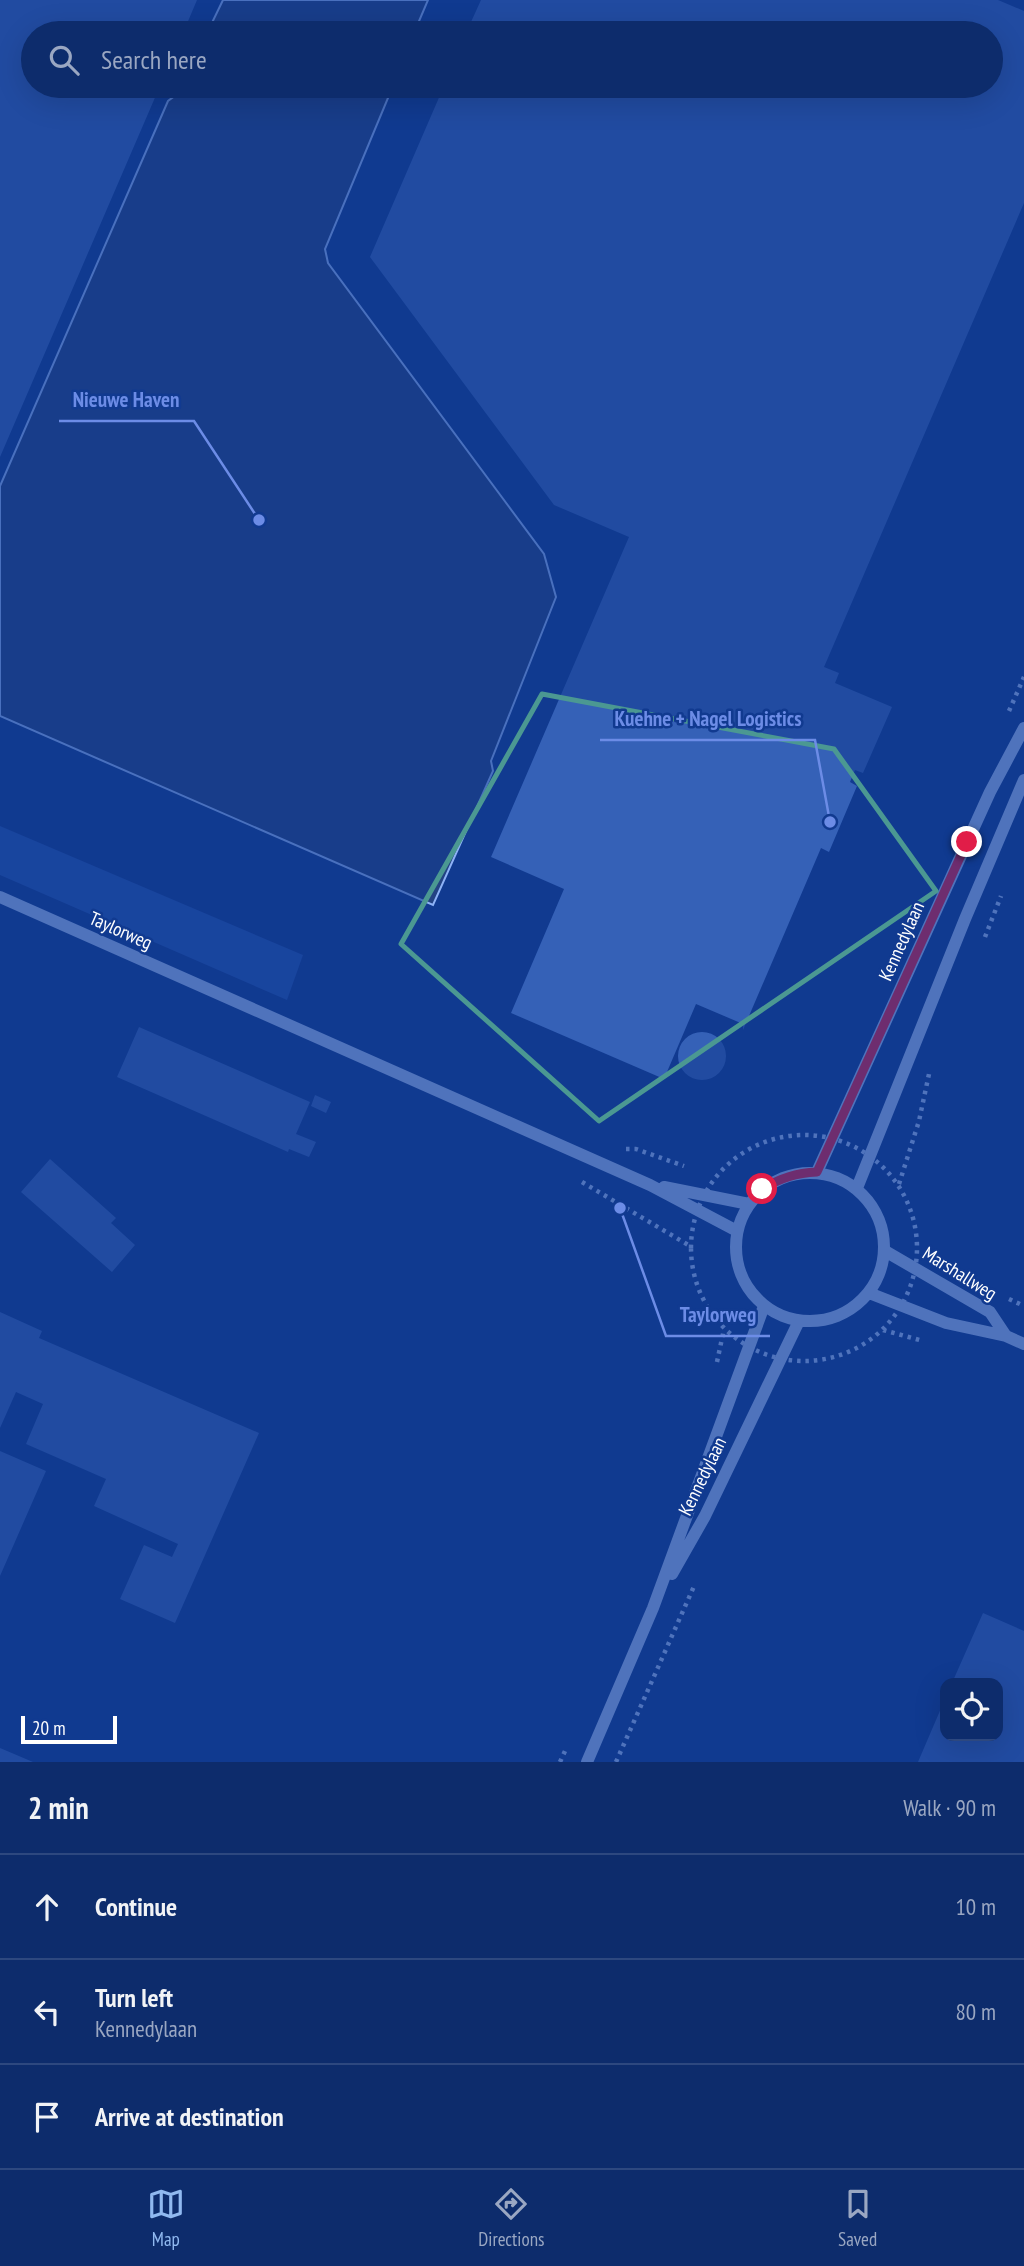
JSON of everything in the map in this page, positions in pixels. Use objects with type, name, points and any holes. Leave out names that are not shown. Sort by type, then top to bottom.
[{"type":"street","name":"Kennedylaan","points":[[817,1172],[990,792],[1024,728]]},
{"type":"street","points":[[857,1188],[1024,780]]},
{"type":"street","name":"Taylorweg","points":[[0,897],[650,1185]]},
{"type":"street","points":[[817,1172],[838,1177],[857,1188],[873,1206],[882,1227],[885,1251],[881,1273],[869,1293],[856,1307],[819,1321],[799,1321],[764,1306],[752,1294],[737,1264],[737,1231],[749,1204],[762,1189],[779,1179],[798,1173],[817,1172]]},
{"type":"street","points":[[650,1185],[749,1204]]},
{"type":"street","points":[[650,1185],[737,1231]]},
{"type":"street","name":"Marshallweg","points":[[885,1251],[990,1312],[1006,1336]]},
{"type":"street","name":"Marshallweg","points":[[869,1293],[946,1323],[1006,1336],[1024,1344]]},
{"type":"street","name":"Kennedylaan","points":[[587,1762],[653,1608],[764,1306]]},
{"type":"street","name":"Kennedylaan","points":[[653,1608],[705,1516],[799,1321]]},
{"type":"path","points":[[983,941],[1000,903],[1002,891]]},
{"type":"path","points":[[898,1185],[919,1121],[930,1071]]},
{"type":"path","points":[[813,1135],[833,1138],[870,1155],[886,1168],[898,1185],[910,1207],[917,1232],[916,1268],[911,1288],[902,1306],[883,1330],[853,1351],[816,1362],[780,1360],[748,1347],[724,1329],[706,1304],[694,1276],[691,1246],[697,1210],[704,1195],[715,1178],[742,1153],[776,1138],[813,1135]]},
{"type":"path","points":[[580,1181],[691,1246]]},
{"type":"highlighted area","points":[[542,694],[834,749],[936,891],[599,1121],[401,944]]},
{"type":"shaded area","points":[[223,0],[428,0],[419,21],[213,21]]},
{"type":"shaded area","points":[[172,98],[388,98],[325,249],[328,263],[544,554],[556,597],[491,761],[493,771],[433,905],[0,716],[0,486],[168,101]]},
{"type":"shaded area","points":[[0,826],[303,955],[287,1000],[0,875]]},
{"type":"building","points":[[0,0],[197,0],[188,21],[21,21],[21,98],[155,98],[0,457]]},
{"type":"building","points":[[481,0],[998,0],[1024,11],[1024,203],[824,667],[839,673],[835,683],[892,707],[863,773],[855,770],[850,782],[857,786],[829,852],[821,848],[743,1030],[743,1024],[696,1004],[664,1079],[511,1013],[564,889],[491,857],[629,537],[554,505],[370,257],[439,98],[1003,98],[1003,21],[471,21]]},
{"type":"building","points":[[139,1027],[310,1102],[296,1134],[316,1142],[309,1157],[289,1149],[288,1152],[117,1077]]},
{"type":"building","points":[[702,1032],[719,1039],[726,1056],[719,1073],[702,1080],[685,1073],[678,1056],[685,1039]]},
{"type":"building","points":[[315,1095],[331,1102],[326,1113],[311,1106]]},
{"type":"building","points":[[50,1159],[116,1218],[111,1223],[135,1245],[112,1272],[21,1192]]},
{"type":"building","points":[[0,1312],[42,1331],[39,1338],[259,1433],[175,1623],[120,1599],[144,1545],[172,1557],[178,1544],[94,1506],[106,1479],[26,1444],[43,1404],[16,1392],[0,1428]]},
{"type":"building","points":[[0,1451],[46,1471],[0,1576]]},
{"type":"building","points":[[983,1613],[1024,1631],[1024,1762],[918,1762],[940,1711],[940,1741],[1003,1741],[1003,1678],[954,1678]]},
{"type":"building","points":[[0,1748],[33,1762],[0,1762]]},
{"type":"place","name":"Nieuwe Haven","points":[[259,520]]},
{"type":"place","name":"Kuehne + Nagel Logistics","points":[[830,822]]},
{"type":"place","name":"Taylorweg","points":[[620,1208]]},
{"type":"route","points":[[762,1189],[779,1179],[798,1173],[817,1172],[967,842]]}]
